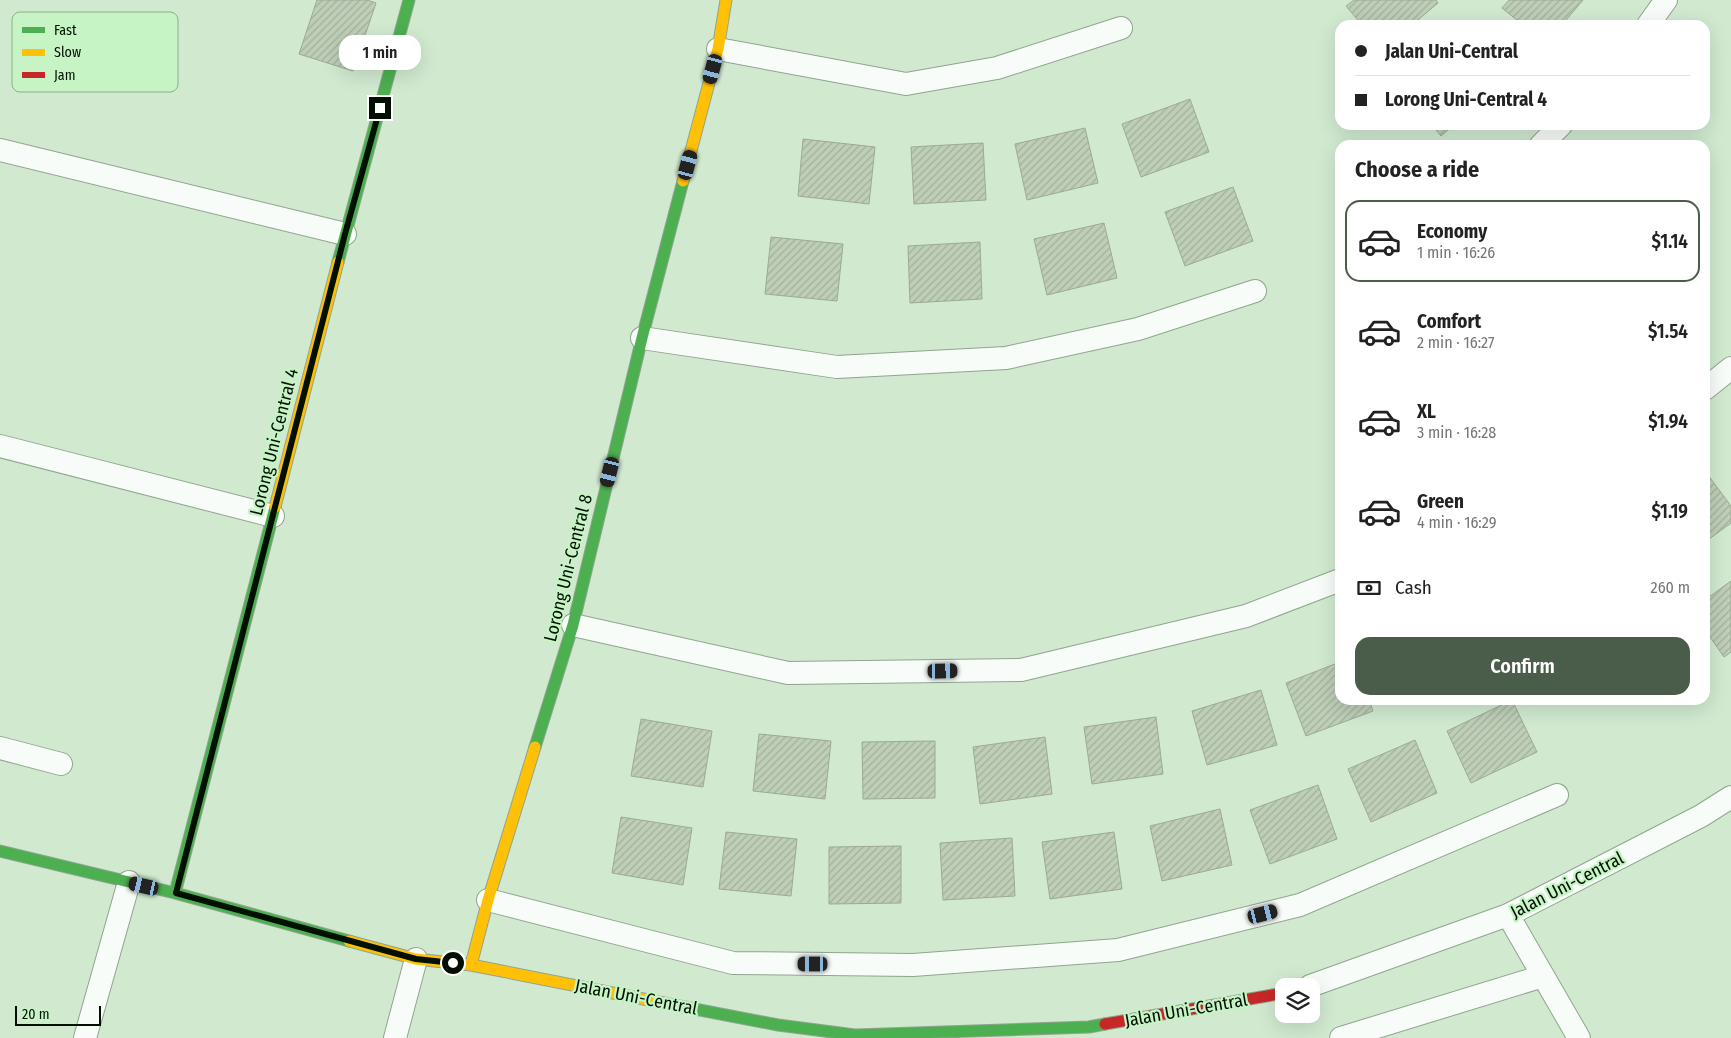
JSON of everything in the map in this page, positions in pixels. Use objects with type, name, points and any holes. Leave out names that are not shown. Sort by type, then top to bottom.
[{"type":"street","name":"Lorong Uni-Central 4","points":[[176,893],[345,234],[410,0]]},
{"type":"street","name":"Lorong Uni-Central 8","points":[[471,965],[488,900],[574,624],[642,338],[718,49],[726,0]]},
{"type":"street","points":[[1652,20],[1666,0]]},
{"type":"street","points":[[718,49],[906,84],[996,68],[1121,28]]},
{"type":"street","points":[[1546,140],[1556,130]]},
{"type":"street","points":[[0,150],[345,234]]},
{"type":"street","points":[[642,338],[837,367],[1006,358],[1138,329],[1255,291]]},
{"type":"street","points":[[1710,385],[1731,368]]},
{"type":"street","points":[[0,446],[273,516]]},
{"type":"street","points":[[574,624],[788,673],[1021,670],[1246,616],[1335,582]]},
{"type":"street","points":[[0,748],[62,764]]},
{"type":"street","points":[[488,900],[733,963],[913,965],[1118,950],[1300,905],[1557,795]]},
{"type":"street","name":"Jalan Uni-Central","points":[[1320,982],[1508,915],[1701,816],[1731,797]]},
{"type":"street","name":"Jalan Uni-Central","points":[[0,851],[176,893],[416,959],[471,965],[776,1031],[855,1035],[1089,1027],[1275,995]]},
{"type":"street","points":[[85,1038],[129,882]]},
{"type":"street","points":[[1508,915],[1579,1038]]},
{"type":"street","points":[[395,1038],[416,959]]},
{"type":"street","points":[[1341,1038],[1543,976]]},
{"type":"building","points":[[317,0],[367,0],[376,3],[353,71],[299,54]]},
{"type":"building","points":[[1354,0],[1436,0],[1438,3],[1418,20],[1358,20],[1346,6]]},
{"type":"building","points":[[1509,0],[1583,0],[1566,20],[1517,20],[1502,8]]},
{"type":"building","points":[[1190,99],[1209,152],[1141,177],[1122,124]]},
{"type":"building","points":[[1085,128],[1098,183],[1027,200],[1015,144]]},
{"type":"building","points":[[1436,130],[1448,130],[1441,136]]},
{"type":"building","points":[[803,139],[875,147],[869,204],[798,196]]},
{"type":"building","points":[[983,143],[986,200],[914,204],[911,147]]},
{"type":"building","points":[[1233,187],[1253,241],[1185,266],[1165,212]]},
{"type":"building","points":[[1104,223],[1117,278],[1047,295],[1034,239]]},
{"type":"building","points":[[771,237],[843,244],[837,301],[765,294]]},
{"type":"building","points":[[980,242],[982,299],[910,303],[908,246]]},
{"type":"building","points":[[1710,478],[1731,506],[1731,523],[1710,538]]},
{"type":"building","points":[[1731,581],[1731,652],[1724,657],[1710,637],[1710,596]]},
{"type":"building","points":[[1335,664],[1335,705],[1371,705],[1373,711],[1306,736],[1286,683]]},
{"type":"building","points":[[1261,690],[1277,745],[1207,765],[1192,711]]},
{"type":"building","points":[[1502,705],[1514,705],[1537,752],[1471,783],[1447,731]]},
{"type":"building","points":[[1156,717],[1163,774],[1092,784],[1084,727]]},
{"type":"building","points":[[641,719],[712,731],[703,787],[631,776]]},
{"type":"building","points":[[759,734],[831,741],[825,799],[753,791]]},
{"type":"building","points":[[1045,737],[1052,794],[980,804],[973,747]]},
{"type":"building","points":[[1415,740],[1437,793],[1371,822],[1348,769]]},
{"type":"building","points":[[935,741],[935,798],[863,799],[862,742]]},
{"type":"building","points":[[1318,785],[1337,839],[1270,864],[1250,810]]},
{"type":"building","points":[[1220,809],[1232,865],[1162,881],[1150,826]]},
{"type":"building","points":[[621,817],[692,828],[683,885],[612,873]]},
{"type":"building","points":[[726,832],[797,839],[791,896],[719,889]]},
{"type":"building","points":[[1114,832],[1122,889],[1050,899],[1042,842]]},
{"type":"building","points":[[1012,838],[1015,896],[943,900],[940,843]]},
{"type":"building","points":[[901,846],[901,903],[829,904],[829,847]]},
{"type":"traffic: fast","points":[[338,262],[409,0]]},
{"type":"traffic: fast","points":[[535,747],[573,625],[642,338],[683,181]]},
{"type":"traffic: fast","points":[[175,893],[275,507]]},
{"type":"traffic: fast","points":[[0,851],[175,893],[349,941]]},
{"type":"traffic: fast","points":[[684,1007],[778,1025],[855,1035],[1089,1027],[1105,1024]]},
{"type":"traffic: slow","points":[[683,181],[718,49],[726,0]]},
{"type":"traffic: slow","points":[[275,507],[338,262]]},
{"type":"traffic: slow","points":[[471,965],[488,900],[535,747]]},
{"type":"traffic: slow","points":[[349,941],[416,959],[471,965],[684,1007]]},
{"type":"traffic: jam","points":[[1105,1024],[1275,995]]},
{"type":"route","points":[[380,108],[345,234],[176,893],[248,915],[416,959],[453,963]]}]
